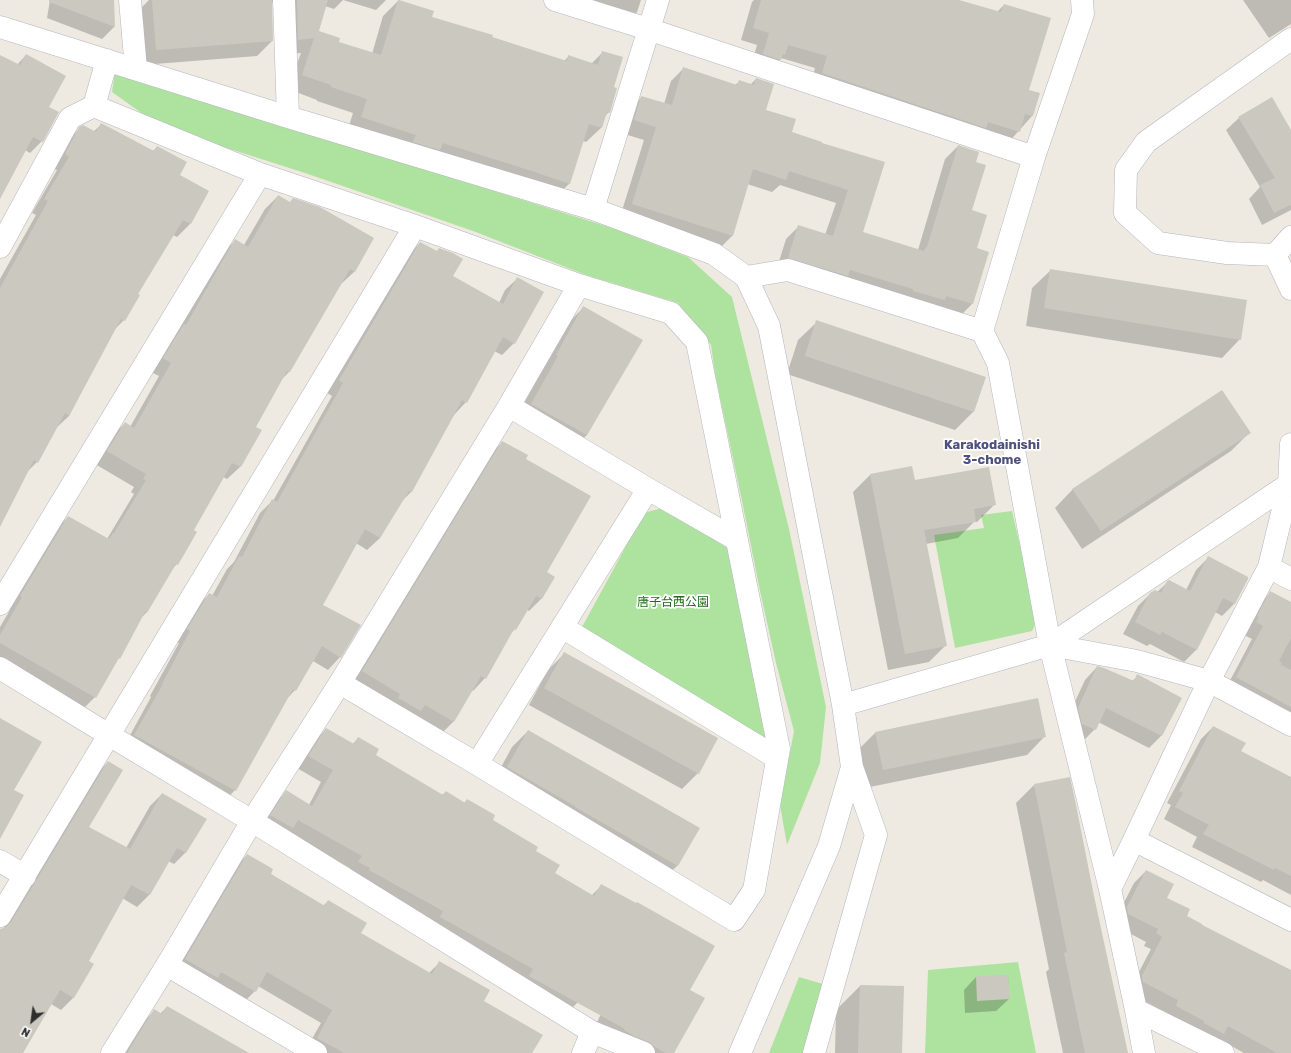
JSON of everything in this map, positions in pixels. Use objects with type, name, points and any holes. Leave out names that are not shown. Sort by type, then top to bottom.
[{"type":"street","points":[[130,0],[136,69]]},
{"type":"street","points":[[284,0],[288,117]]},
{"type":"street","points":[[555,0],[648,29],[1034,157]]},
{"type":"street","points":[[593,209],[658,0]]},
{"type":"street","points":[[1082,0],[1083,14],[1034,157],[982,331],[998,363],[1050,645],[1110,889],[1144,1053]]},
{"type":"street","points":[[0,27],[288,117],[593,209],[714,254],[746,277],[769,326],[843,704],[852,767],[876,835],[814,1053]]},
{"type":"street","points":[[1275,255],[1227,253],[1158,242],[1125,213],[1126,170],[1146,142],[1291,39]]},
{"type":"street","points":[[0,246],[70,118],[94,106],[107,60]]},
{"type":"street","points":[[94,106],[260,174],[415,226],[579,285],[671,312],[697,342],[779,749],[754,890],[734,920],[477,764],[340,683]]},
{"type":"street","points":[[0,604],[260,174]]},
{"type":"street","points":[[0,916],[415,226]]},
{"type":"street","points":[[1275,255],[1291,237]]},
{"type":"street","points":[[1275,255],[1291,289]]},
{"type":"street","points":[[746,277],[788,270],[982,331]]},
{"type":"street","points":[[112,1053],[167,965],[252,821],[340,683],[509,406],[579,285]]},
{"type":"street","points":[[509,406],[737,540]]},
{"type":"street","points":[[1110,889],[1209,681],[1269,567],[1289,484],[1291,444]]},
{"type":"street","points":[[843,704],[1050,645],[1289,484]]},
{"type":"street","points":[[477,764],[648,489]]},
{"type":"street","points":[[1269,567],[1291,579]]},
{"type":"street","points":[[562,627],[777,758]]},
{"type":"street","points":[[1050,645],[1137,661],[1209,681],[1291,725]]},
{"type":"street","points":[[0,668],[252,821],[592,1032],[644,1053]]},
{"type":"street","points":[[740,1053],[829,846],[852,767]]},
{"type":"street","points":[[1134,840],[1291,920]]},
{"type":"street","points":[[0,861],[24,876]]},
{"type":"street","points":[[167,965],[316,1053]]},
{"type":"street","points":[[1136,1010],[1222,1053]]},
{"type":"street","points":[[583,1053],[592,1032]]},
{"type":"green space","points":[[115,72],[612,228],[688,257],[732,297],[789,529],[826,707],[820,763],[787,845],[780,805],[794,731],[776,663],[760,591],[715,374],[711,345],[678,303],[586,275],[473,231],[305,173],[161,127],[112,92]]},
{"type":"green space","name":"唐子台西公園","points":[[662,508],[732,551],[766,739],[582,627],[644,513]]},
{"type":"green space","points":[[1012,511],[1037,620],[1032,631],[955,648],[934,535],[984,528],[981,515]]},
{"type":"green space","points":[[1018,962],[1036,1053],[925,1053],[928,970]]},
{"type":"green space","points":[[799,977],[823,984],[806,1053],[769,1053]]},
{"type":"building","points":[[49,0],[114,0],[115,27],[49,2]]},
{"type":"building","points":[[152,0],[272,0],[273,41],[156,50]]},
{"type":"building","points":[[297,0],[328,0],[319,31],[340,38],[339,42],[381,55],[399,0],[434,11],[432,17],[493,35],[492,37],[567,61],[568,55],[598,65],[602,51],[623,57],[614,87],[617,88],[610,113],[607,112],[602,128],[589,124],[570,184],[443,143],[440,150],[413,142],[416,135],[361,117],[367,99],[331,87],[331,85],[302,75],[314,38],[298,40]]},
{"type":"building","points":[[761,0],[959,0],[1001,12],[1004,4],[1051,18],[1029,90],[1040,93],[1033,116],[1025,114],[1020,132],[988,122],[986,128],[822,73],[827,56],[788,45],[785,55],[783,54],[781,60],[763,54],[769,33],[753,28]]},
{"type":"building","points":[[26,54],[66,76],[49,107],[59,112],[43,142],[33,137],[0,199],[0,55],[20,65]]},
{"type":"building","points":[[683,67],[737,85],[739,80],[754,85],[756,78],[774,84],[766,110],[796,119],[792,132],[822,143],[885,162],[863,232],[924,251],[927,247],[958,145],[979,152],[976,162],[986,165],[972,210],[987,215],[977,248],[989,252],[973,304],[946,296],[945,300],[850,270],[848,276],[788,258],[798,225],[833,236],[848,190],[789,171],[786,180],[753,169],[733,236],[632,204],[656,127],[634,120],[641,96],[672,105]]},
{"type":"building","points":[[1272,97],[1291,130],[1291,206],[1290,205],[1274,213],[1260,185],[1275,178],[1238,117]]},
{"type":"building","points":[[101,123],[154,151],[157,146],[187,162],[180,175],[209,191],[191,224],[183,220],[138,294],[140,295],[125,321],[121,319],[69,416],[65,413],[38,463],[34,460],[0,527],[0,288],[48,201],[44,199],[69,157],[65,154],[79,127],[83,125],[96,132]]},
{"type":"building","points":[[278,195],[290,202],[293,198],[320,207],[374,238],[355,272],[350,269],[290,372],[287,371],[256,427],[262,430],[241,467],[232,463],[194,530],[197,532],[178,565],[176,564],[147,613],[145,612],[120,659],[119,658],[96,698],[0,643],[0,635],[22,597],[20,596],[68,516],[109,539],[114,533],[146,480],[143,479],[146,474],[107,451],[125,422],[134,428],[171,363],[163,358],[184,324],[186,325],[235,239],[248,247]]},
{"type":"building","points":[[420,242],[437,251],[439,248],[453,253],[463,259],[453,276],[503,304],[517,277],[544,292],[515,344],[503,337],[467,403],[462,400],[412,492],[409,491],[380,538],[365,529],[323,605],[361,625],[341,658],[322,646],[296,691],[293,689],[236,791],[134,735],[163,684],[190,631],[187,629],[209,593],[217,597],[239,556],[242,557],[272,499],[277,502],[343,383],[339,380]]},
{"type":"building","points":[[1050,269],[1247,300],[1241,340],[1044,308]]},
{"type":"building","points":[[583,306],[643,340],[587,435],[531,404],[558,356],[556,355]]},
{"type":"building","points":[[816,320],[986,377],[974,412],[805,356]]},
{"type":"building","points":[[1222,390],[1251,433],[1101,531],[1072,489]]},
{"type":"building","points":[[502,441],[528,455],[526,459],[591,496],[547,572],[555,577],[542,599],[536,596],[516,630],[514,629],[486,679],[481,676],[454,722],[425,705],[421,711],[398,698],[400,694],[362,671]]},
{"type":"building","points":[[912,466],[915,480],[989,467],[996,505],[974,509],[976,522],[924,530],[947,646],[905,654],[870,474]]},
{"type":"building","points":[[1208,556],[1248,577],[1248,579],[1235,604],[1223,598],[1197,650],[1162,632],[1160,635],[1135,622],[1150,593],[1155,590],[1161,593],[1167,581],[1169,580],[1190,591]]},
{"type":"building","points":[[1270,591],[1291,602],[1291,638],[1279,661],[1282,663],[1281,665],[1291,670],[1291,707],[1236,677],[1263,626],[1256,622],[1259,617],[1257,616]]},
{"type":"building","points":[[564,652],[718,738],[699,774],[544,688]]},
{"type":"building","points":[[1097,666],[1134,681],[1137,674],[1182,698],[1162,736],[1106,708],[1096,730],[1082,724],[1078,708]]},
{"type":"building","points":[[1038,698],[1046,737],[883,770],[875,732]]},
{"type":"building","points":[[0,718],[42,742],[14,790],[24,795],[0,839]]},
{"type":"building","points":[[1213,726],[1246,743],[1241,751],[1291,777],[1291,876],[1275,868],[1274,870],[1203,834],[1209,825],[1175,807],[1183,793],[1179,791]]},
{"type":"building","points":[[326,728],[354,744],[358,737],[379,749],[376,755],[443,795],[446,791],[465,803],[467,799],[495,815],[493,820],[538,847],[536,851],[560,865],[555,873],[594,896],[601,884],[636,903],[637,902],[715,946],[690,990],[705,998],[674,1053],[665,1053],[649,1042],[634,1036],[624,1030],[625,1029],[529,976],[533,969],[440,917],[443,911],[369,870],[370,868],[358,862],[362,856],[298,820],[293,828],[270,815],[286,790],[312,806],[333,770],[308,756]]},
{"type":"building","points":[[528,730],[700,828],[678,866],[507,767]]},
{"type":"building","points":[[108,761],[123,770],[89,827],[130,849],[162,793],[207,819],[186,853],[177,848],[150,895],[131,885],[89,961],[94,964],[74,998],[60,990],[23,1053],[0,1053],[0,929],[6,927],[11,922]]},
{"type":"building","points":[[1070,777],[1128,1053],[1085,1053],[1064,953],[1067,952],[1034,784]]},
{"type":"building","points":[[247,854],[273,869],[271,874],[325,906],[328,900],[367,923],[361,933],[432,974],[439,961],[490,990],[484,1001],[543,1035],[532,1053],[344,1053],[317,1038],[332,1010],[267,972],[256,992],[221,972],[218,978],[185,959]]},
{"type":"building","points":[[1146,870],[1174,884],[1167,898],[1190,909],[1187,916],[1291,970],[1291,1053],[1277,1053],[1228,1026],[1224,1034],[1176,1006],[1178,1000],[1143,982],[1142,976],[1162,937],[1156,933],[1158,929],[1128,914],[1127,907]]},
{"type":"building","points":[[1008,975],[1010,999],[977,1001],[976,976]]},
{"type":"building","points":[[860,985],[904,986],[902,1053],[858,1053]]},
{"type":"building","points":[[167,1006],[249,1053],[127,1053],[154,1009],[162,1014]]},
{"type":"district","name":"Karakodainishi 3-chome","points":[[992,452]]}]
